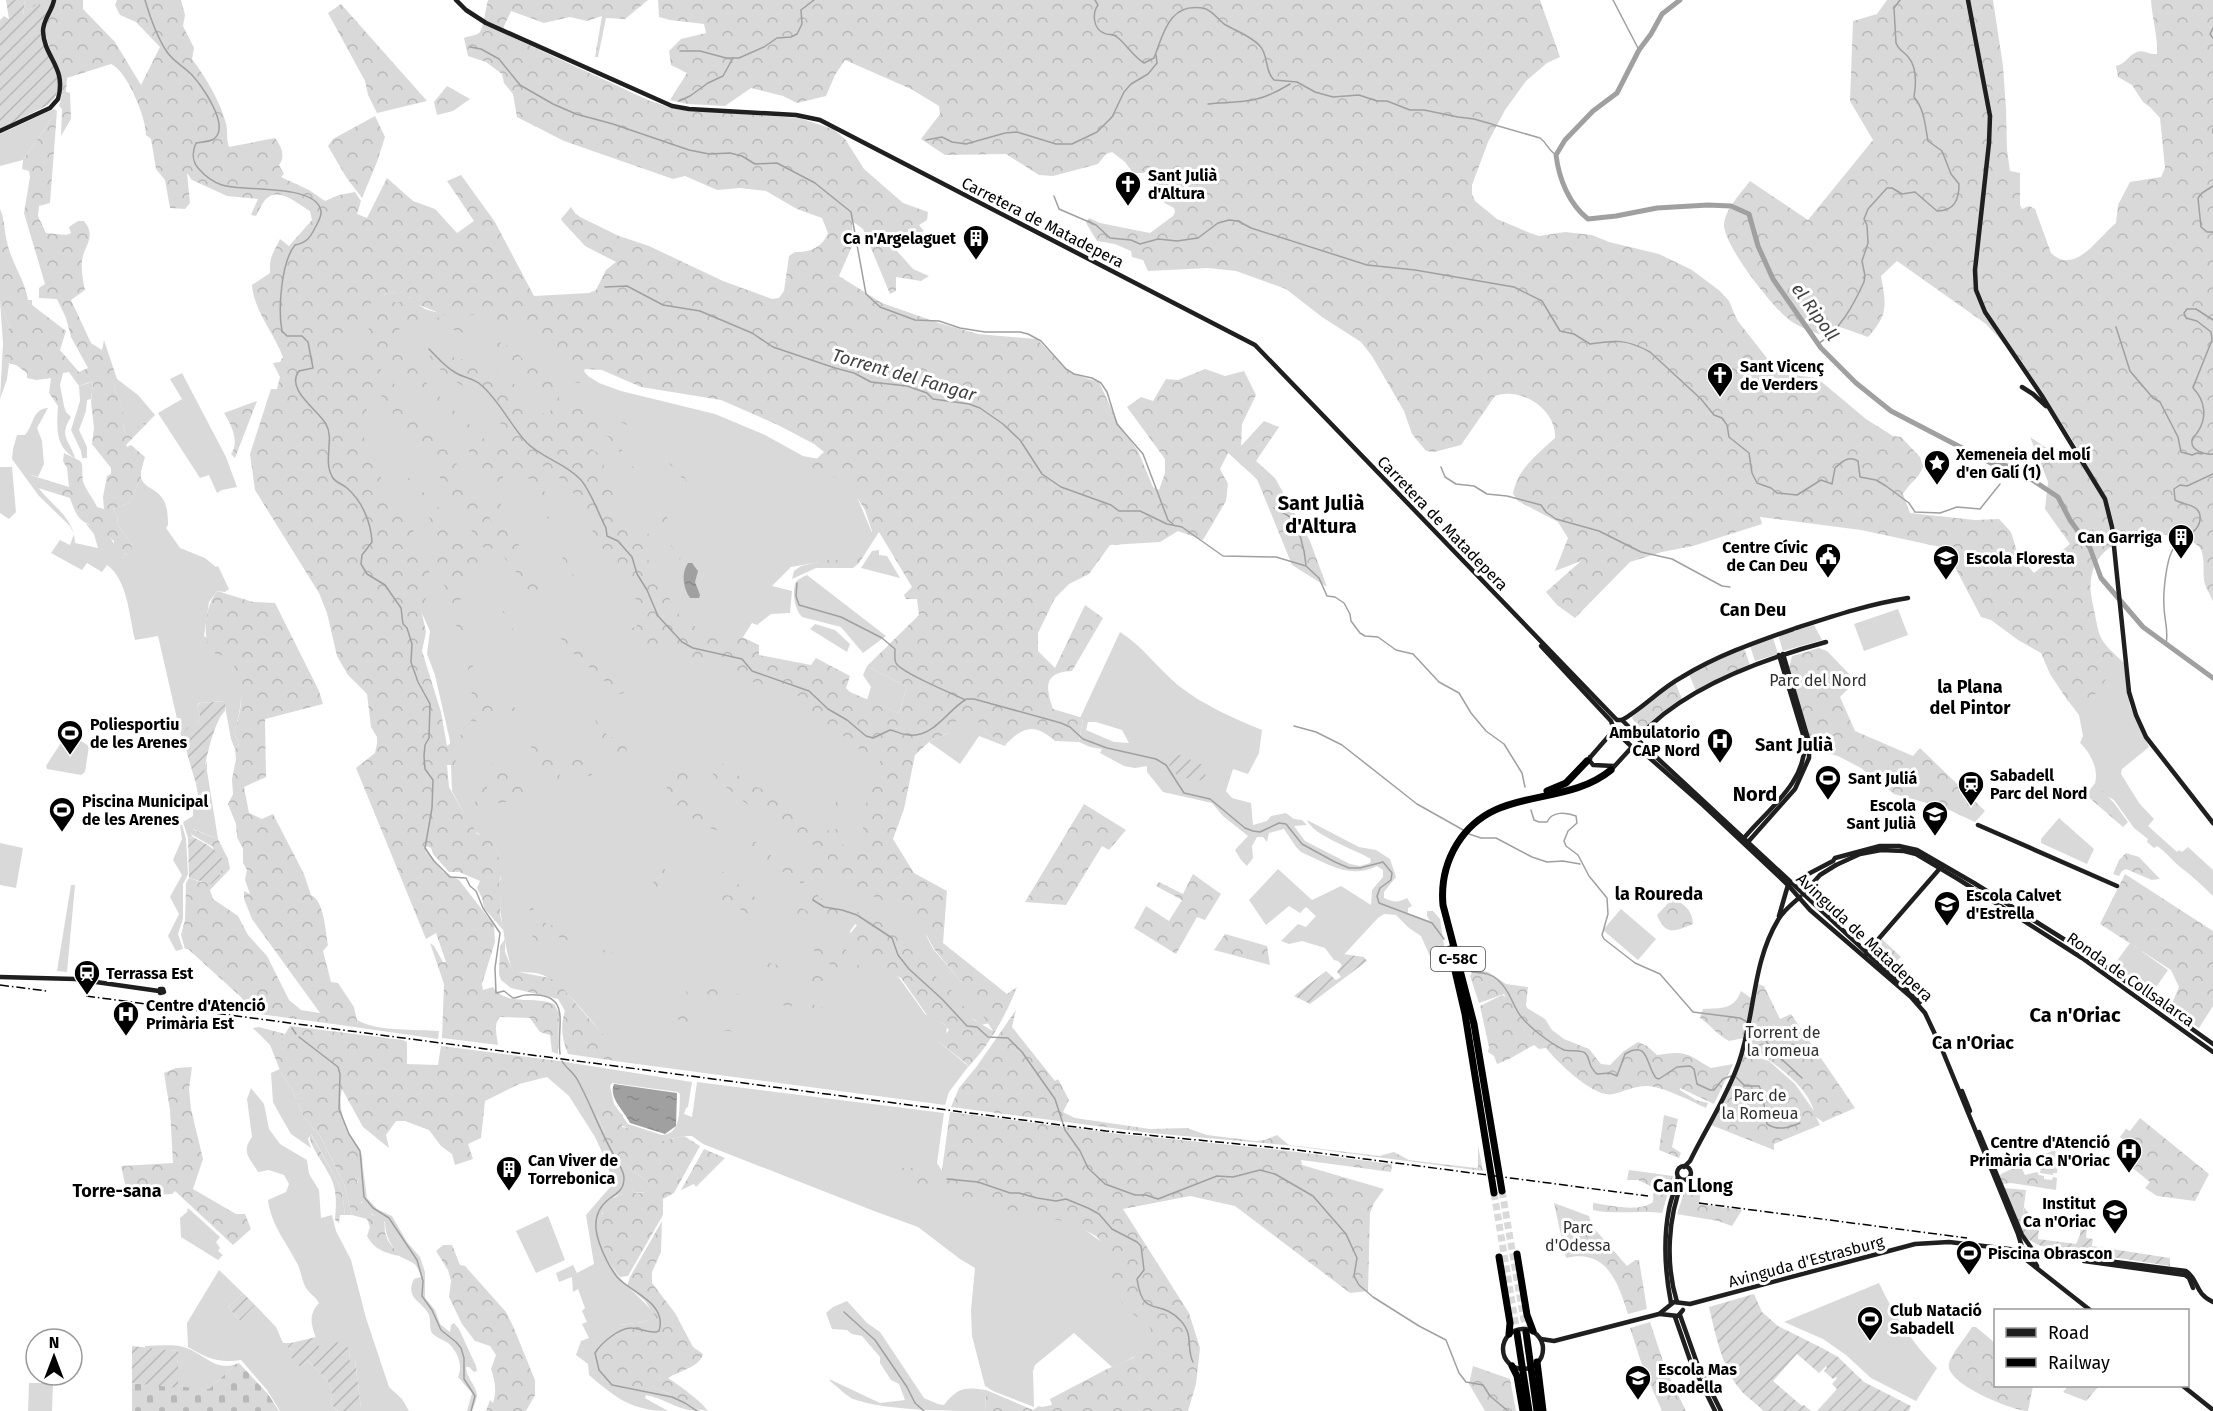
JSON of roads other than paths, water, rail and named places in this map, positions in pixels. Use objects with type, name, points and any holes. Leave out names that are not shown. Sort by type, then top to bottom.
[{"type":"highway","name":"C-58C","points":[[1494,1193],[1465,1014],[1442,910],[1443,873],[1448,858],[1459,840],[1484,814],[1501,804],[1557,788],[1574,776],[1589,759]]},
{"type":"highway","name":"C-58C","points":[[1467,830],[1480,818],[1502,806],[1582,787],[1599,779],[1613,768]]},
{"type":"highway","name":"C-58C","points":[[1459,840],[1446,869],[1443,905],[1471,1011],[1502,1191]]},
{"type":"highway","points":[[1517,1254],[1529,1331],[1537,1411]]},
{"type":"highway","points":[[1499,1257],[1510,1327],[1529,1411]]},
{"type":"highway","points":[[1536,1364],[1543,1411]]},
{"type":"highway","points":[[1515,1367],[1523,1411]]},
{"type":"street","points":[[0,131],[50,108],[58,99],[59,73],[47,47],[43,30],[54,0]]},
{"type":"street","name":"Carretera de Matadepera","points":[[456,0],[466,10],[486,23],[672,106],[689,109],[801,115],[820,120],[1255,345],[1526,627]]},
{"type":"street","points":[[1968,0],[1990,116],[1975,270],[1976,290],[1989,318],[2102,492],[2109,513],[2112,533],[2129,692],[2139,723],[2146,737],[2211,820],[2213,827]]},
{"type":"street","points":[[2022,387],[2052,412]]},
{"type":"street","points":[[1617,724],[1664,688],[1713,659],[1774,635],[1870,605],[1908,598]]},
{"type":"street","name":"Avinguda de Matadepera","points":[[1526,627],[1548,655],[1617,724],[1789,884]]},
{"type":"street","points":[[1589,759],[1593,765],[1613,768],[1672,709],[1710,686],[1781,655],[1826,642]]},
{"type":"street","points":[[1746,840],[1791,785],[1803,766],[1805,741],[1781,655]]},
{"type":"street","name":"Avinguda de Matadepera","points":[[1617,724],[1746,840],[1801,896],[1911,997],[1925,1013],[1931,1023],[2021,1253]]},
{"type":"street","name":"C-58C","points":[[1589,759],[1617,724]]},
{"type":"street","points":[[1978,825],[2117,886]]},
{"type":"street","name":"Ronda de Collsalarca","points":[[1789,884],[1837,861],[1869,852],[1899,850],[1916,854],[1942,865],[2086,953],[2213,1044]]},
{"type":"street","name":"Ronda de Collsalarca","points":[[1778,919],[1813,882],[1837,861]]},
{"type":"street","points":[[1866,956],[1942,865]]},
{"type":"street","name":"Ronda de Collsalarca","points":[[1942,865],[2082,958],[2213,1052]]},
{"type":"street","points":[[1805,876],[1810,877],[1813,882]]},
{"type":"street","points":[[1681,1178],[1689,1178],[1690,1161],[1739,1062],[1760,964],[1789,884]]},
{"type":"street","points":[[1785,898],[1792,905]]},
{"type":"street","name":"Avinguda de Matadepera","points":[[1866,956],[1913,994],[1930,1016],[2022,1235],[2032,1249],[2031,1256],[2043,1273]]},
{"type":"street","points":[[0,977],[75,979],[159,991]]},
{"type":"street","points":[[1690,1161],[1678,1169],[1681,1178],[1671,1231],[1670,1260],[1675,1315],[1690,1360],[1715,1411]]},
{"type":"street","points":[[1683,1167],[1689,1170]]},
{"type":"street","points":[[1935,1243],[2021,1253],[2088,1309]]},
{"type":"street","name":"Avinguda d'Estrasburg","points":[[1659,1314],[1674,1304],[1690,1304],[1911,1245],[1935,1243]]},
{"type":"street","name":"Avinguda d'Estrasburg","points":[[1683,1310],[1893,1251],[1935,1243]]},
{"type":"street","points":[[2037,1253],[2189,1272],[2200,1293],[2212,1304],[2199,1296],[2187,1276],[2037,1253]]},
{"type":"street","points":[[1674,1304],[1683,1310],[1675,1315]]},
{"type":"street","name":"Avinguda d'Estrasburg","points":[[1541,1339],[1554,1341],[1659,1314],[1675,1315]]},
{"type":"street","points":[[1675,1315],[1721,1411]]},
{"type":"street","points":[[1529,1331],[1541,1339],[1543,1350],[1536,1364],[1528,1368],[1515,1367],[1506,1360],[1503,1351],[1504,1341],[1513,1333],[1529,1331]]},
{"type":"street","name":"Avinguda d'Estrasburg","points":[[1543,1350],[1554,1341]]},
{"type":"street","points":[[2184,1387],[2213,1410]]},
{"type":"water","points":[[688,563],[692,563],[698,571],[695,582],[699,598],[690,598],[686,590],[684,576]]},
{"type":"water","points":[[614,1084],[677,1093],[676,1126],[665,1134],[630,1123],[615,1099]]},
{"type":"waterway","points":[[145,0],[154,27],[167,52],[196,79],[217,115],[219,125],[214,139],[196,143],[193,157],[197,166],[209,179],[222,185],[293,192],[316,202],[321,211],[311,235],[305,241],[295,245],[286,263],[280,311],[282,331],[287,336],[302,336],[308,342],[313,368],[299,371],[296,385],[304,399],[326,424],[329,437],[329,465],[333,478],[352,493],[365,512],[372,542],[362,555],[361,564],[367,574],[385,585],[401,608],[403,624],[407,628],[412,644],[411,662],[418,682],[430,704],[429,738],[425,745],[424,756],[425,769],[433,780],[432,808],[425,848],[450,877],[466,878],[500,933],[495,968],[496,993],[504,991],[513,998],[524,995],[541,995],[557,1004],[560,1012],[560,1054]]},
{"type":"waterway","points":[[680,51],[700,51],[726,58],[739,58],[764,47],[777,38],[797,34],[802,24],[801,10],[814,0]]},
{"type":"waterway","points":[[1095,0],[1098,5],[1094,16],[1100,31],[1115,36],[1144,63],[1154,58],[1165,30],[1176,14],[1194,8],[1206,9],[1224,24],[1248,36],[1260,46],[1274,80],[1297,82],[1315,92],[1333,97],[1359,95],[1377,101],[1387,101],[1410,110],[1424,110],[1474,119],[1540,138],[1556,155]]},
{"type":"waterway","points":[[1613,0],[1639,50]]},
{"type":"waterway","name":"el Ripoll","points":[[1680,0],[1662,14],[1639,50],[1617,93],[1593,111],[1565,140],[1556,155],[1562,182],[1575,206],[1588,219],[1657,208],[1708,205],[1731,206],[1749,214],[1758,246],[1773,279],[1821,348],[1856,383],[1891,411],[1991,463],[2013,467],[2058,497],[2070,520],[2090,548],[2101,578],[2143,627],[2213,678]]},
{"type":"waterway","points":[[1818,344],[1833,332],[1845,317],[1864,282],[1862,261],[1868,243],[1867,225],[1864,219],[1868,209],[1887,188],[1892,188],[1902,194],[1915,192],[1937,211],[1952,206],[1958,195],[1959,184],[1951,174],[1942,151],[1928,141],[1922,113],[1914,97],[1915,72],[1912,62],[1896,43],[1894,8],[1900,0]]},
{"type":"waterway","points":[[2213,28],[2210,34],[2213,38]]},
{"type":"waterway","points":[[470,47],[481,49],[499,59],[520,85],[576,114],[689,150],[709,154],[730,153],[742,156],[755,164],[777,163],[815,183],[851,212],[866,294],[880,307],[915,320],[939,321],[960,328],[985,332],[1028,334],[1041,341],[1066,369],[1101,383],[1107,392],[1117,424],[1143,454],[1168,520],[1173,524]]},
{"type":"waterway","points":[[926,140],[942,137],[952,142],[966,144],[1017,132],[1056,144],[1072,144],[1097,132],[1112,117],[1124,92],[1131,84],[1148,74],[1157,63],[1156,55]]},
{"type":"waterway","points":[[679,101],[723,76],[733,58]]},
{"type":"waterway","points":[[1208,104],[1242,102],[1259,98],[1290,84]]},
{"type":"waterway","points":[[2213,186],[2198,198],[2201,227],[2207,232],[2213,232]]},
{"type":"waterway","points":[[1054,196],[1059,209],[1096,225],[1110,238],[1131,240],[1140,244],[1158,239],[1177,241],[1198,238],[1218,223],[1229,220],[1238,221],[1251,228],[1367,265],[1415,270],[1514,287],[1542,301],[1560,331],[1574,334],[1590,344],[1620,342],[1650,352],[1701,399],[1714,415],[1722,418],[1727,425],[1729,437],[1749,453],[1752,473],[1757,483],[1777,493],[1797,495],[1821,480],[1832,484],[1835,468],[1845,460],[1851,459],[1858,461],[1860,477],[1876,480],[1886,486],[1909,503],[1915,512],[1940,513],[1957,507],[1980,509],[2000,484]]},
{"type":"waterway","name":"Torrent del Fangar","points":[[605,287],[627,286],[663,305],[700,311],[752,333],[773,347],[854,373],[871,382],[907,386],[927,393],[933,399],[969,404],[980,408],[1003,424],[1020,440],[1042,474],[1061,487],[1111,505],[1119,511],[1140,511],[1167,524],[1182,527],[1223,556],[1276,557],[1306,566],[1319,578],[1327,596],[1335,597],[1344,603],[1351,621],[1360,633],[1365,636],[1378,637],[1396,650],[1413,654],[1439,682],[1459,693],[1471,713],[1486,731],[1504,744],[1522,773],[1525,787]]},
{"type":"waterway","points":[[2213,320],[2196,309],[2187,309],[2184,313],[2186,318],[2197,321],[2211,332],[2212,340],[2193,388],[2200,398],[2204,415],[2200,427],[2192,438],[2192,444],[2196,450],[2213,454]]},
{"type":"waterway","points":[[2116,327],[2130,371],[2153,398],[2160,402],[2178,437],[2181,452],[2192,455],[2202,454]]},
{"type":"waterway","points":[[429,349],[452,371],[475,381],[488,391],[527,443],[580,479],[594,502],[606,528],[607,536],[618,541],[632,557],[637,574],[658,616],[682,642],[693,648],[742,659],[752,671],[809,691],[828,709],[847,720],[866,736],[873,738],[890,730],[918,735],[933,728],[965,700]]},
{"type":"waterway","points":[[1441,467],[1445,477],[1456,484],[1474,486],[1487,494],[1507,496],[1541,505],[1556,519],[1599,531],[1641,552],[1672,559],[1722,586],[1730,587]]},
{"type":"waterway","points":[[2007,476],[2013,467]]},
{"type":"waterway","points":[[2166,644],[2164,600],[2168,563],[2175,546],[2194,531],[2200,522],[2197,509],[2175,500],[2174,489],[2180,485],[2187,486],[2213,474]]},
{"type":"waterway","points":[[1274,508],[1291,518],[1295,524],[1303,545],[1306,565]]},
{"type":"waterway","points":[[797,583],[796,596],[799,605],[841,617],[882,638],[895,649],[895,661],[900,667],[965,700]]},
{"type":"waterway","points":[[966,699],[974,699],[1061,723],[1070,727],[1083,739],[1107,748],[1156,759],[1166,765],[1184,793],[1210,799],[1245,828],[1260,832],[1279,823],[1286,824],[1302,844],[1349,868],[1360,868],[1383,862],[1392,873],[1391,880],[1380,888],[1377,896],[1379,903],[1432,923],[1444,939]]},
{"type":"waterway","points":[[1294,726],[1316,732],[1342,745],[1417,804],[1465,831]]},
{"type":"waterway","points":[[1531,810],[1534,820],[1539,822],[1547,822],[1549,818],[1560,813],[1576,816],[1577,823],[1568,831],[1564,841],[1566,846],[1578,855],[1589,876],[1607,898],[1608,914],[1602,935],[1604,939],[1635,963],[1660,974],[1693,1012],[1740,1018],[1756,1027],[1774,1052],[1802,1078]]},
{"type":"waterway","points":[[1469,834],[1481,838],[1496,838],[1532,857],[1547,862],[1563,861],[1580,864]]},
{"type":"waterway","points":[[813,900],[824,907],[857,915],[892,938],[898,955],[909,969],[967,1026],[977,1027],[988,1037],[1008,1038],[1022,1052],[1055,1099],[1065,1130],[1080,1151],[1088,1168],[1105,1184],[1135,1195],[1146,1195],[1158,1199],[1217,1176],[1233,1177],[1260,1170],[1275,1174],[1313,1196],[1346,1234],[1357,1258],[1354,1276],[1359,1285],[1373,1297],[1446,1340],[1459,1373],[1466,1382],[1483,1385],[1490,1396],[1508,1411]]},
{"type":"waterway","points":[[1461,959],[1470,962],[1468,967],[1472,972],[1483,973],[1498,980],[1506,989],[1519,1014],[1542,1036],[1564,1050],[1584,1052],[1597,1074],[1610,1073],[1617,1076],[1625,1054],[1639,1050],[1646,1056],[1653,1073],[1659,1079],[1677,1067],[1690,1066],[1694,1069],[1697,1084],[1714,1090],[1723,1079],[1731,1076]]},
{"type":"waterway","points":[[292,1028],[296,1034]]},
{"type":"waterway","points":[[299,1037],[338,1067],[340,1074],[339,1109],[349,1134],[360,1151],[364,1197],[373,1208],[389,1218],[417,1260],[423,1281],[422,1296],[432,1310],[441,1330],[461,1348],[464,1358],[464,1379],[475,1396],[471,1411]]},
{"type":"waterway","points":[[562,1061],[577,1079],[624,1175],[621,1188],[598,1213],[596,1229],[600,1245],[617,1277],[653,1306],[660,1321],[659,1331],[650,1332],[631,1328],[621,1330],[601,1345],[595,1353],[599,1370],[612,1385],[672,1397],[697,1411]]},
{"type":"waterway","points":[[1736,1077],[1745,1086],[1759,1086],[1767,1124],[1775,1128],[1783,1128],[1800,1123]]},
{"type":"waterway","points":[[947,1179],[978,1182],[1010,1193],[1037,1198],[1056,1201],[1066,1199],[1099,1214],[1112,1229],[1137,1242],[1141,1246],[1144,1270],[1137,1279],[1143,1299],[1148,1304],[1173,1314],[1185,1326],[1193,1362]]},
{"type":"waterway","points":[[844,1312],[875,1340],[907,1387],[915,1403],[924,1411]]},
{"type":"tunnel","points":[[1502,1191],[1526,1332]]},
{"type":"tunnel","points":[[1494,1193],[1517,1333]]},
{"type":"tunnel","points":[[2019,1250],[2037,1252]]},
{"type":"railway","points":[[0,985],[47,991]]},
{"type":"railway","points":[[86,996],[1106,1131],[1289,1149],[1648,1196]]},
{"type":"railway","points":[[1699,1203],[1967,1238]]},
{"type":"place","name":"Sant Julià d'Altura","points":[[1128,207]]},
{"type":"place","name":"Ca n'Argelaguet","points":[[976,261]]},
{"type":"place","name":"Sant Vicenç de Verders","points":[[1720,398]]},
{"type":"place","name":"Xemeneia del molí d'en Galí (1)","points":[[1937,486]]},
{"type":"place","name":"Can Garriga","points":[[2181,560]]},
{"type":"place","name":"Centre Cívic de Can Deu","points":[[1828,579]]},
{"type":"place","name":"Escola Floresta","points":[[1946,581]]},
{"type":"place","name":"Poliesportiu de les Arenes","points":[[70,756]]},
{"type":"place","name":"Ambulatorio CAP Nord","points":[[1720,764]]},
{"type":"place","name":"Sant Juliá","points":[[1828,801]]},
{"type":"place","name":"Sabadell Parc del Nord","points":[[1971,807]]},
{"type":"place","name":"Piscina Municipal de les Arenes","points":[[62,833]]},
{"type":"place","name":"Escola Sant Julià","points":[[1935,837]]},
{"type":"place","name":"Escola Calvet d'Estrella","points":[[1947,927]]},
{"type":"place","name":"Terrassa Est","points":[[87,996]]},
{"type":"place","name":"Centre d'Atenció Primària Est","points":[[126,1037]]},
{"type":"place","name":"Centre d'Atenció Primària Ca N'Oriac","points":[[2129,1174]]},
{"type":"place","name":"Can Viver de Torrebonica","points":[[509,1192]]},
{"type":"place","name":"Institut Ca n'Oriac","points":[[2115,1235]]},
{"type":"place","name":"Piscina Obrascon","points":[[1969,1276]]},
{"type":"place","name":"Club Natació Sabadell","points":[[1870,1342]]},
{"type":"place","name":"Escola Mas Boadella","points":[[1638,1401]]},
{"type":"district","name":"Sant Julià d'Altura","points":[[1321,514]]},
{"type":"district","name":"Can Deu","points":[[1753,610]]},
{"type":"district","name":"la Plana del Pintor","points":[[1970,697]]},
{"type":"district","name":"Sant Julià","points":[[1794,745]]},
{"type":"district","name":"Nord","points":[[1755,794]]},
{"type":"district","name":"la Roureda","points":[[1659,894]]},
{"type":"district","name":"Ca n'Oriac","points":[[2075,1015]]},
{"type":"district","name":"Ca n'Oriac","points":[[1973,1043]]},
{"type":"district","name":"Can Llong","points":[[1693,1186]]},
{"type":"district","name":"Torre-sana","points":[[117,1191]]},
{"type":"park label","name":"Parc del Nord","points":[[1818,680]]},
{"type":"park label","name":"Torrent de la romeua","points":[[1783,1041]]},
{"type":"park label","name":"Parc de la Romeua","points":[[1760,1104]]},
{"type":"park label","name":"Parc d'Odessa","points":[[1578,1236]]}]
